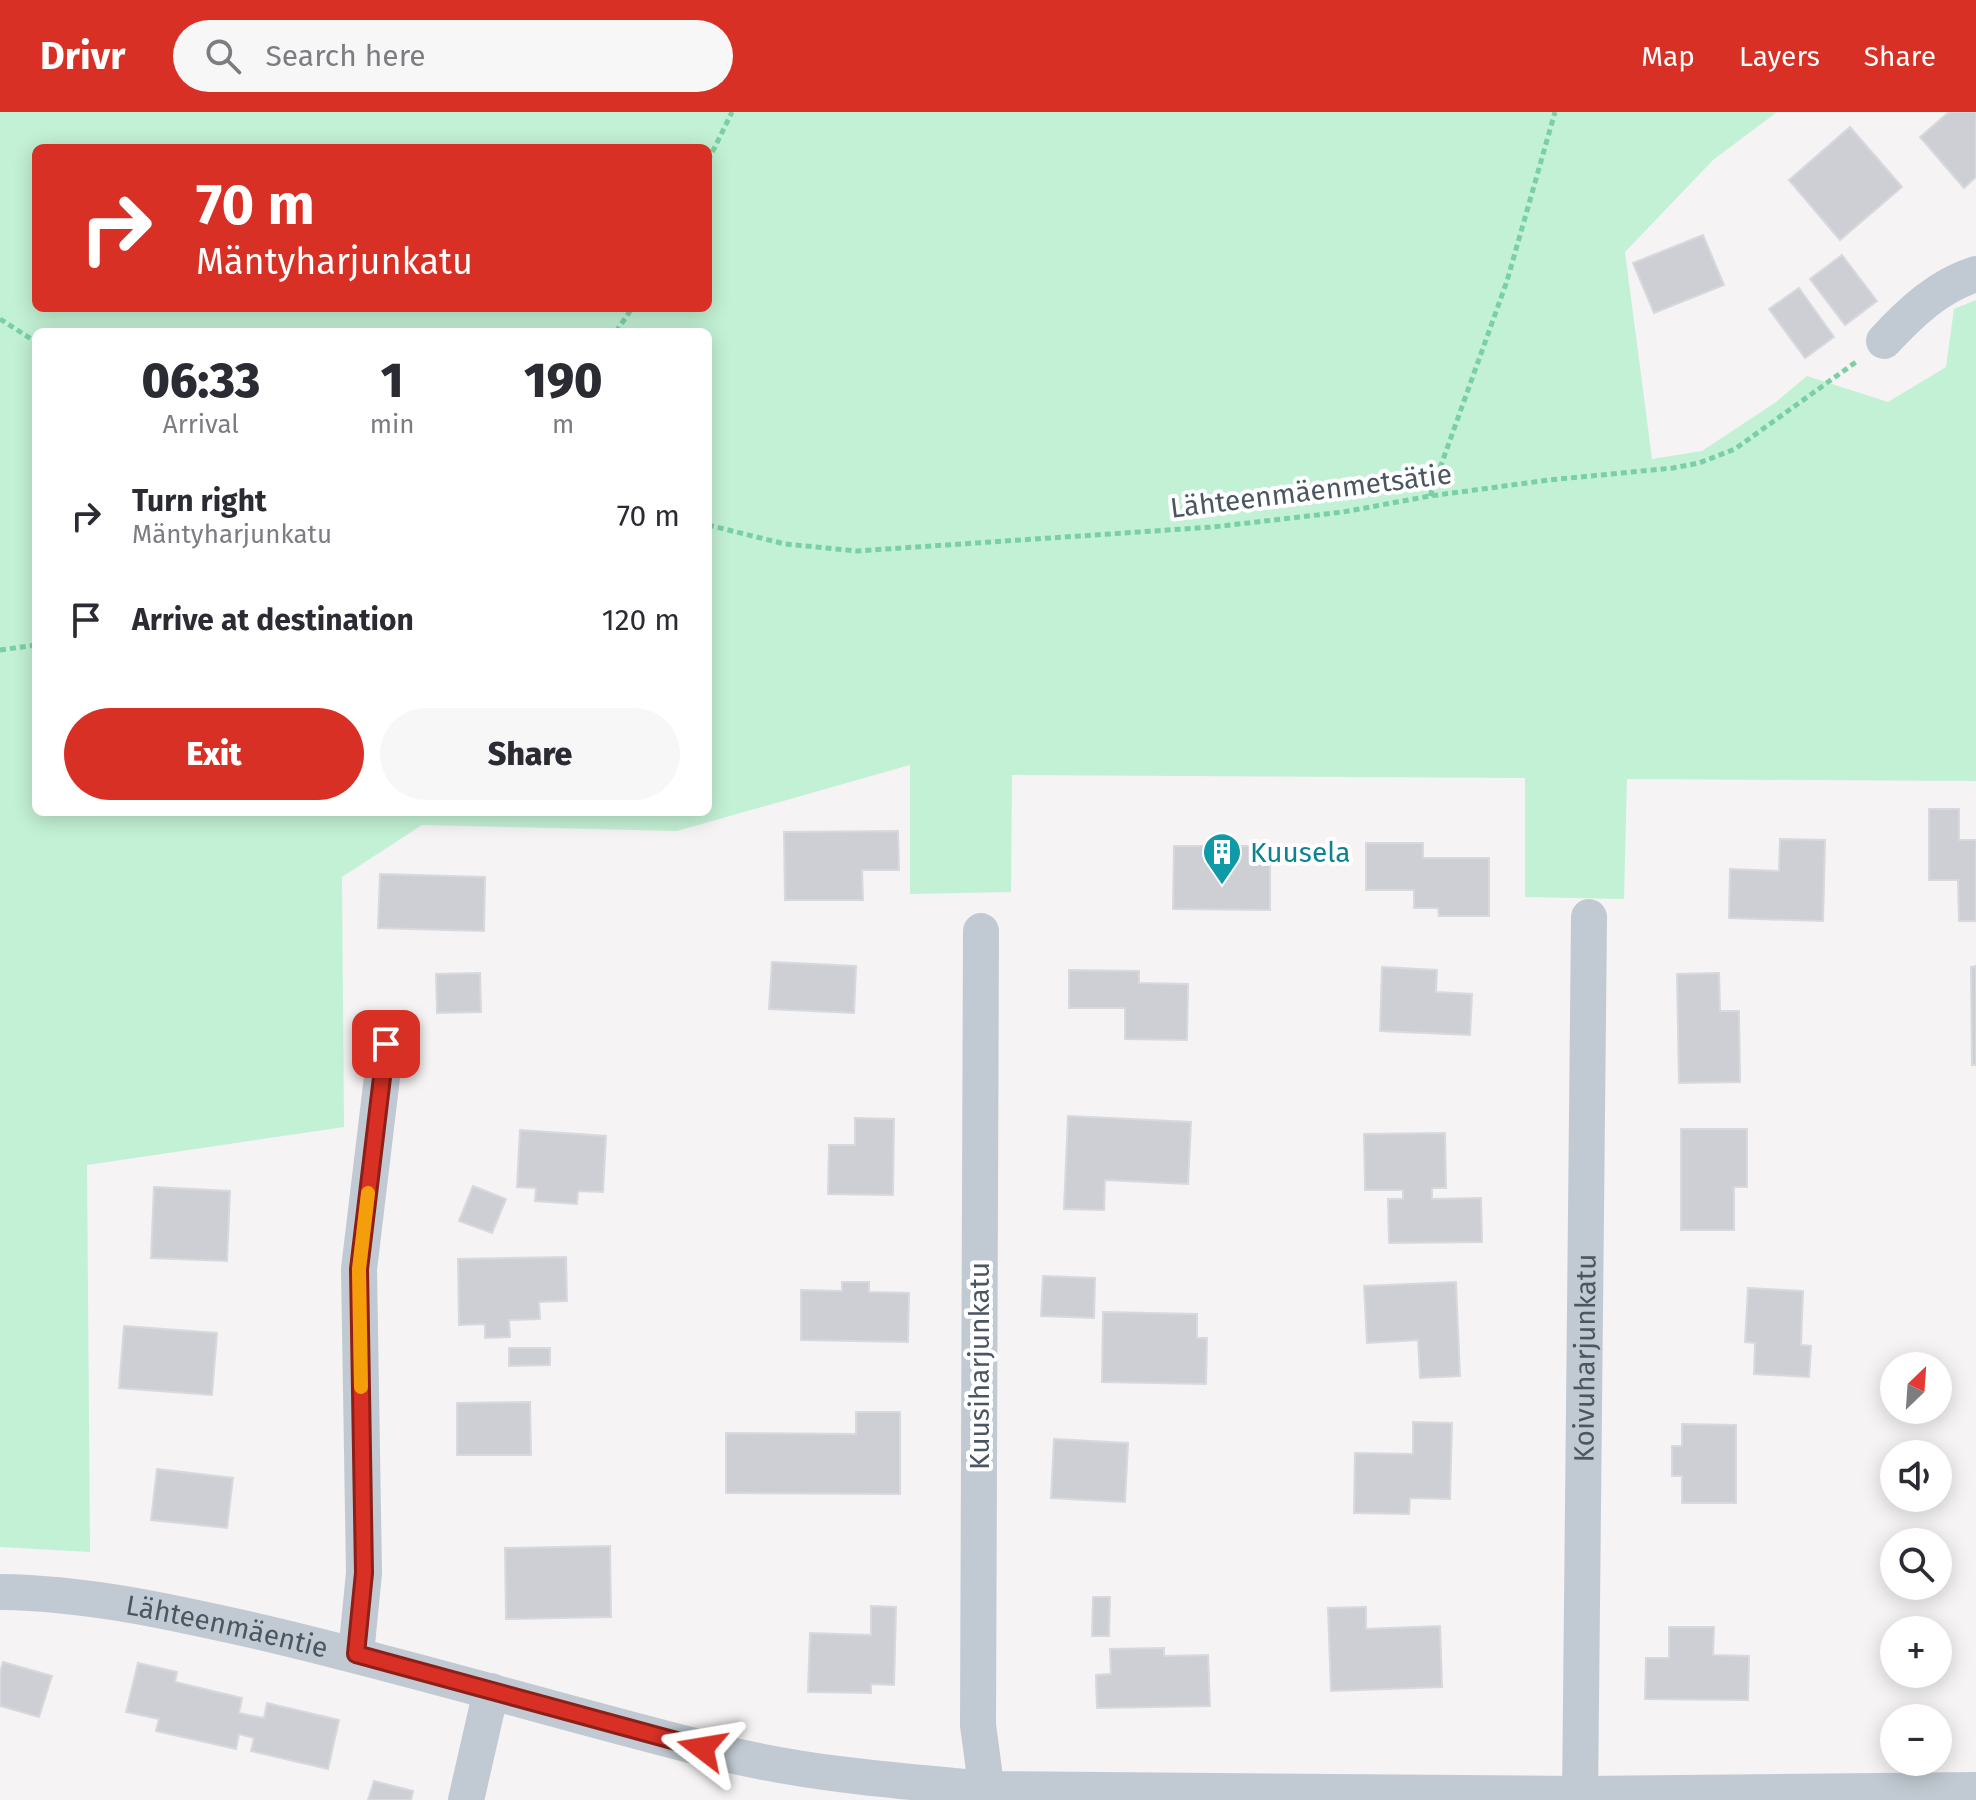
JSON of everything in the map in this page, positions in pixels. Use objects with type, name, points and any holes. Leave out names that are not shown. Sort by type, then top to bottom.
[{"type":"street","points":[[1884,341],[1936,293],[1976,274]]},
{"type":"street","name":"Koivuharjunkatu","points":[[1580,1797],[1589,917]]},
{"type":"street","name":"Kuusiharjunkatu","points":[[981,931],[978,1725],[988,1795]]},
{"type":"street","points":[[356,1654],[364,1573],[359,1269],[386,1044]]},
{"type":"street","name":"Lähteenmäentie","points":[[0,1592],[114,1601],[356,1654],[723,1753],[988,1795],[1580,1797],[1976,1790]]},
{"type":"street","points":[[466,1800],[491,1691]]},
{"type":"path","points":[[712,153],[732,112]]},
{"type":"path","points":[[1430,496],[1507,281],[1555,112]]},
{"type":"path","points":[[0,319],[32,339]]},
{"type":"path","name":"Lähteenmäenmetsätie","points":[[712,526],[785,544],[857,551],[1213,527],[1343,512],[1430,496],[1673,468],[1718,457],[1752,438],[1884,341]]},
{"type":"path","points":[[0,650],[32,646]]},
{"type":"green space","points":[[0,112],[1777,112],[1713,160],[1625,252],[1652,459],[1702,451],[1776,402],[1807,376],[1888,402],[1946,367],[1954,309],[1976,300],[1976,781],[1627,779],[1624,899],[1525,897],[1525,778],[1012,775],[1011,892],[910,894],[910,765],[677,831],[422,825],[342,877],[344,1127],[87,1165],[90,1552],[0,1547]]},
{"type":"building","points":[[1949,112],[1976,112],[1976,177],[1964,188],[1920,137]]},
{"type":"building","points":[[1850,127],[1902,187],[1840,240],[1789,180]]},
{"type":"building","points":[[1703,235],[1724,285],[1654,313],[1633,263]]},
{"type":"building","points":[[1842,255],[1877,301],[1845,325],[1810,279]]},
{"type":"building","points":[[1799,288],[1834,337],[1805,358],[1769,309]]},
{"type":"building","points":[[1929,809],[1959,809],[1959,840],[1976,840],[1976,921],[1959,921],[1958,880],[1929,880]]},
{"type":"building","points":[[898,831],[899,870],[862,870],[863,900],[785,900],[784,832]]},
{"type":"building","points":[[1780,839],[1825,840],[1823,921],[1729,918],[1730,869],[1779,871]]},
{"type":"building","points":[[1366,843],[1423,843],[1423,858],[1489,858],[1489,916],[1439,916],[1438,908],[1414,908],[1414,890],[1366,890]]},
{"type":"building","name":"Kuusela","points":[[1174,846],[1256,846],[1256,864],[1270,864],[1270,910],[1173,909]]},
{"type":"building","points":[[380,874],[485,877],[484,931],[378,928]]},
{"type":"building","points":[[772,962],[856,966],[854,1013],[769,1009]]},
{"type":"building","points":[[1976,966],[1976,1065],[1972,1065],[1971,967]]},
{"type":"building","points":[[1382,967],[1437,970],[1436,992],[1472,994],[1470,1035],[1380,1031]]},
{"type":"building","points":[[1069,970],[1139,971],[1139,983],[1188,984],[1187,1040],[1125,1039],[1125,1008],[1069,1008]]},
{"type":"building","points":[[480,973],[481,1012],[437,1013],[436,974]]},
{"type":"building","points":[[1719,973],[1720,1011],[1739,1011],[1740,1082],[1679,1083],[1677,974]]},
{"type":"building","points":[[1068,1116],[1191,1122],[1188,1184],[1105,1180],[1104,1210],[1064,1209]]},
{"type":"building","points":[[855,1118],[894,1119],[893,1195],[828,1194],[829,1145],[855,1145]]},
{"type":"building","points":[[1681,1129],[1747,1129],[1747,1187],[1734,1187],[1734,1230],[1681,1230]]},
{"type":"building","points":[[520,1130],[606,1136],[603,1192],[578,1191],[577,1204],[535,1201],[536,1188],[517,1187]]},
{"type":"building","points":[[1445,1133],[1446,1188],[1432,1188],[1432,1199],[1481,1198],[1482,1242],[1389,1243],[1388,1199],[1403,1199],[1403,1190],[1365,1190],[1364,1134]]},
{"type":"building","points":[[473,1186],[506,1199],[492,1233],[459,1221]]},
{"type":"building","points":[[154,1187],[230,1191],[227,1261],[151,1258]]},
{"type":"building","points":[[566,1257],[567,1301],[539,1302],[540,1319],[509,1320],[510,1337],[485,1338],[485,1324],[459,1325],[458,1259]]},
{"type":"building","points":[[1043,1276],[1095,1278],[1094,1318],[1041,1316]]},
{"type":"building","points":[[842,1282],[869,1282],[869,1292],[909,1293],[908,1342],[801,1340],[801,1290],[842,1291]]},
{"type":"building","points":[[1456,1282],[1460,1376],[1420,1378],[1418,1340],[1367,1343],[1364,1286]]},
{"type":"building","points":[[1748,1288],[1803,1291],[1801,1345],[1811,1346],[1809,1377],[1754,1374],[1755,1343],[1745,1342]]},
{"type":"building","points":[[1103,1312],[1197,1314],[1197,1338],[1207,1338],[1206,1384],[1102,1382]]},
{"type":"building","points":[[124,1326],[217,1333],[212,1395],[119,1388]]},
{"type":"building","points":[[509,1348],[550,1348],[550,1365],[509,1366]]},
{"type":"building","points":[[530,1402],[531,1455],[457,1455],[457,1403]]},
{"type":"building","points":[[856,1412],[900,1412],[900,1494],[726,1493],[726,1433],[856,1434]]},
{"type":"building","points":[[1413,1422],[1452,1423],[1450,1499],[1410,1498],[1409,1514],[1354,1513],[1355,1453],[1413,1454]]},
{"type":"building","points":[[1682,1424],[1736,1425],[1736,1503],[1682,1503],[1682,1476],[1672,1476],[1672,1446],[1682,1446]]},
{"type":"building","points":[[1054,1439],[1128,1443],[1125,1502],[1051,1498]]},
{"type":"building","points":[[157,1469],[233,1478],[227,1528],[151,1520]]},
{"type":"building","points":[[610,1546],[611,1617],[506,1619],[505,1548]]},
{"type":"building","points":[[1093,1597],[1110,1597],[1109,1636],[1092,1636]]},
{"type":"building","points":[[871,1606],[896,1607],[894,1685],[871,1684],[871,1693],[808,1692],[810,1633],[871,1635]]},
{"type":"building","points":[[1366,1607],[1366,1629],[1440,1626],[1442,1687],[1331,1691],[1328,1608]]},
{"type":"building","points":[[1669,1627],[1714,1627],[1713,1655],[1749,1656],[1748,1700],[1645,1699],[1646,1658],[1669,1658]]},
{"type":"building","points":[[1164,1648],[1164,1656],[1208,1655],[1210,1706],[1097,1708],[1096,1675],[1111,1674],[1110,1649]]},
{"type":"building","points":[[3,1662],[52,1676],[39,1717],[0,1706]]},
{"type":"building","points":[[138,1663],[177,1672],[175,1682],[242,1698],[239,1713],[264,1718],[267,1703],[339,1720],[328,1769],[251,1751],[254,1738],[239,1734],[236,1749],[156,1731],[159,1719],[126,1712]]},
{"type":"building","points":[[374,1781],[413,1791],[411,1800],[368,1800]]},
{"type":"slow traffic","points":[[361,1387],[359,1269],[368,1193]]},
{"type":"place","name":"Kuusela","points":[[1222,886]]},
{"type":"route","points":[[386,1044],[359,1269],[364,1573],[356,1654],[702,1748]]}]
